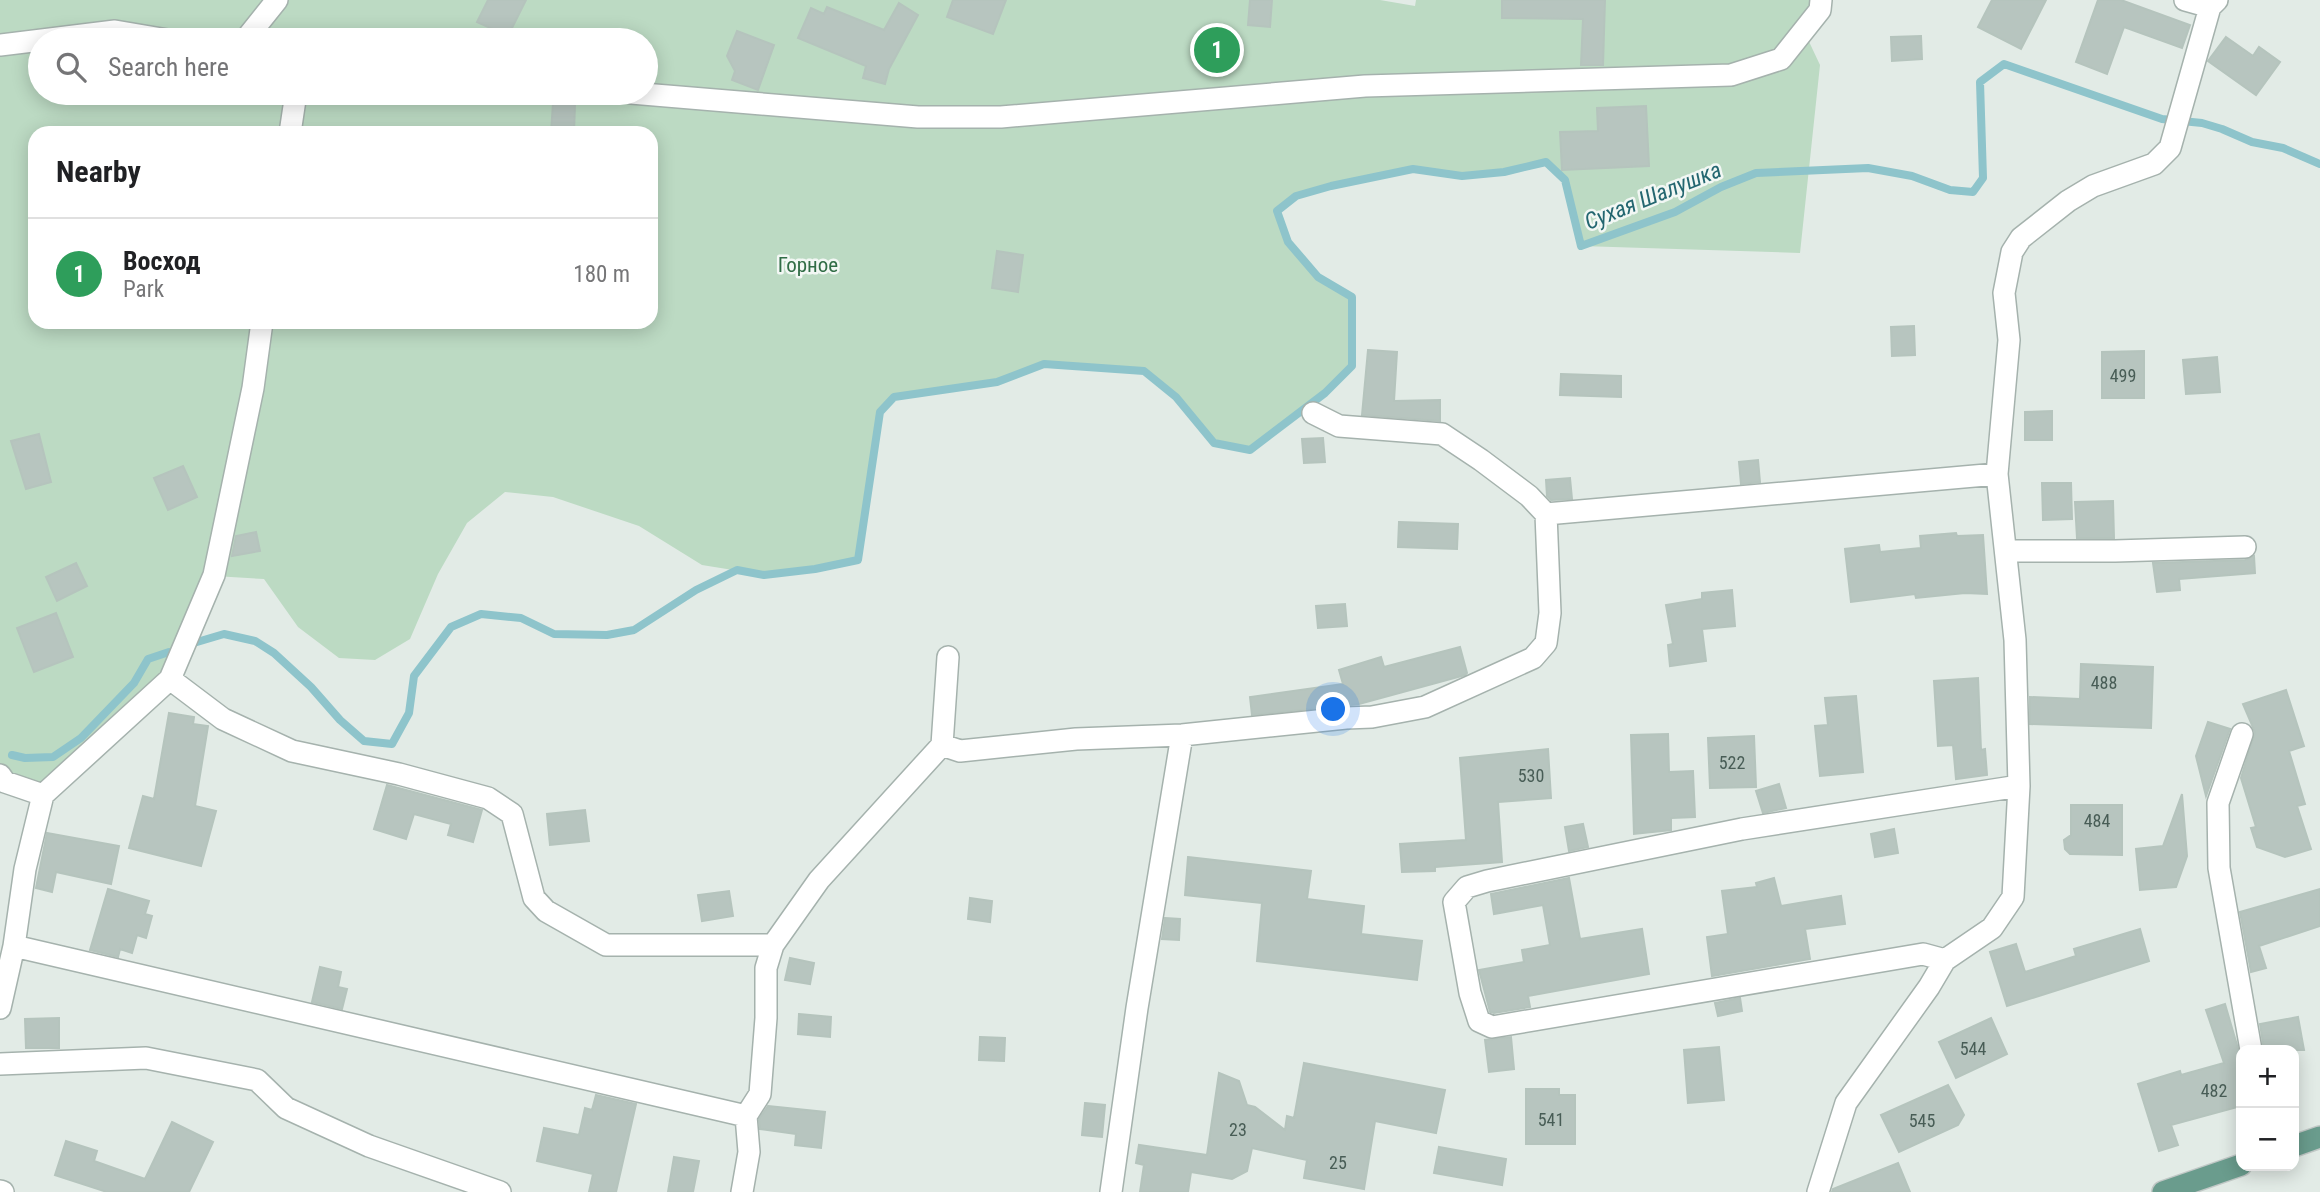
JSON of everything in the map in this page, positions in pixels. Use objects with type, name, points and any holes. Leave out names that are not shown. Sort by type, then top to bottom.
[{"type":"main road","points":[[2299,1144],[2320,1137]]},
{"type":"main road","points":[[2163,1192],[2236,1167]]},
{"type":"lane","points":[[255,28],[277,0]]},
{"type":"lane","points":[[658,95],[918,117],[1001,117],[1365,86],[1731,75],[1781,59],[1820,10],[1821,0]]},
{"type":"lane","points":[[1818,1192],[1846,1103],[1929,987],[1945,960],[1992,928],[2013,897],[2019,786],[2015,640],[1997,474],[2008,340],[2004,293],[2012,252],[2021,238],[2068,201],[2093,186],[2154,164],[2169,148],[2213,4],[2185,0]]},
{"type":"lane","points":[[0,45],[28,42]]},
{"type":"lane","points":[[291,126],[294,105]]},
{"type":"lane","points":[[0,1008],[14,946],[25,869],[43,795],[170,679],[214,575],[253,388],[261,329]]},
{"type":"lane","points":[[943,745],[960,751],[1076,739],[1182,736],[1372,717],[1425,707],[1533,659],[1546,643],[1550,613],[1546,514],[1529,496],[1442,434],[1339,426],[1313,412]]},
{"type":"lane","points":[[1546,514],[1997,474]]},
{"type":"lane","points":[[2006,551],[2245,547]]},
{"type":"lane","points":[[742,1192],[749,1152],[746,1116],[760,1094],[766,1018],[766,968],[773,945],[819,880],[943,745],[948,657]]},
{"type":"lane","points":[[170,679],[223,719],[292,751],[399,774],[488,798],[512,814],[534,898],[546,911],[606,945],[773,945]]},
{"type":"lane","points":[[2242,734],[2218,803],[2219,868],[2250,1045]]},
{"type":"lane","points":[[1111,1192],[1137,1008],[1182,736]]},
{"type":"lane","points":[[0,775],[5,782],[43,795]]},
{"type":"lane","points":[[1945,960],[1923,954],[1492,1027],[1479,1021],[1470,993],[1454,902],[1467,887],[1500,878],[1742,829],[2019,786]]},
{"type":"lane","points":[[14,946],[746,1116]]},
{"type":"lane","points":[[0,1064],[146,1058],[257,1080],[286,1108],[369,1146],[500,1192]]},
{"type":"green space","name":"Горное","points":[[0,0],[1380,0],[1415,6],[1416,0],[1821,0],[1804,31],[1820,65],[1800,253],[1581,246],[1565,180],[1545,162],[1504,172],[1462,176],[1413,169],[1296,196],[1277,211],[1288,242],[1317,277],[1352,297],[1352,366],[1325,393],[1250,450],[1214,443],[1176,397],[1144,371],[1044,364],[997,382],[894,397],[880,412],[858,560],[815,569],[764,575],[702,565],[639,526],[553,497],[505,492],[467,523],[438,574],[410,639],[375,660],[339,658],[298,627],[264,579],[214,576],[170,679],[43,795],[0,775]]},
{"type":"building","points":[[488,0],[526,0],[512,28],[490,28],[477,22]]},
{"type":"building","points":[[953,0],[1006,0],[993,34],[947,17]]},
{"type":"building","points":[[1250,0],[1272,0],[1270,27],[1248,25]]},
{"type":"building","points":[[1502,0],[1605,0],[1603,65],[1581,65],[1583,19],[1502,18]]},
{"type":"building","points":[[1992,0],[2046,0],[2021,49],[1978,27]]},
{"type":"building","points":[[2098,0],[2121,0],[2190,25],[2182,48],[2124,27],[2107,74],[2076,62]]},
{"type":"building","points":[[899,3],[918,15],[889,69],[885,84],[863,78],[866,66],[798,38],[811,8],[824,14],[827,7],[884,30]]},
{"type":"building","points":[[737,31],[774,45],[758,90],[732,80],[735,71],[727,56]]},
{"type":"building","points":[[1921,36],[1922,59],[1892,61],[1891,37]]},
{"type":"building","points":[[2226,37],[2253,56],[2259,47],[2280,62],[2256,95],[2208,61]]},
{"type":"building","points":[[553,105],[575,105],[574,126],[551,126]]},
{"type":"building","points":[[1646,106],[1649,166],[1562,170],[1560,132],[1598,131],[1597,108]]},
{"type":"building","points":[[997,251],[1023,255],[1018,292],[992,288]]},
{"type":"building","points":[[1914,326],[1915,355],[1892,356],[1891,327]]},
{"type":"building","points":[[1368,350],[1397,352],[1394,401],[1440,400],[1440,421],[1362,415]]},
{"type":"building","points":[[2144,351],[2144,398],[2102,398],[2102,352]]},
{"type":"building","points":[[2217,357],[2220,392],[2186,394],[2183,360]]},
{"type":"building","points":[[1561,374],[1621,376],[1621,397],[1560,395]]},
{"type":"building","points":[[2052,411],[2052,440],[2025,440],[2025,412]]},
{"type":"building","points":[[39,434],[51,482],[26,489],[11,441]]},
{"type":"building","points":[[1323,438],[1325,462],[1304,463],[1302,439]]},
{"type":"building","points":[[1758,460],[1760,482],[1741,484],[1739,462]]},
{"type":"building","points":[[183,466],[197,497],[168,510],[154,478]]},
{"type":"building","points":[[1570,478],[1572,499],[1551,500],[1547,496],[1546,480]]},
{"type":"building","points":[[2042,483],[2071,483],[2072,519],[2043,520]]},
{"type":"building","points":[[2113,501],[2114,538],[2077,538],[2075,502]]},
{"type":"building","points":[[1399,522],[1458,524],[1457,549],[1398,547]]},
{"type":"building","points":[[256,532],[260,551],[232,556],[236,536]]},
{"type":"building","points":[[1956,533],[1957,536],[1983,535],[1987,594],[1965,593],[1916,598],[1915,594],[1851,602],[1845,549],[1879,545],[1880,552],[1921,548],[1920,536]]},
{"type":"building","points":[[2254,556],[2255,573],[2179,579],[2180,590],[2157,592],[2153,563],[2245,560]]},
{"type":"building","points":[[76,563],[87,586],[57,601],[46,577]]},
{"type":"building","points":[[1732,590],[1735,626],[1702,629],[1706,661],[1670,666],[1668,645],[1673,644],[1666,605],[1702,599],[1702,593]]},
{"type":"building","points":[[1345,604],[1347,626],[1318,628],[1316,606]]},
{"type":"building","points":[[56,613],[73,657],[34,672],[17,628]]},
{"type":"building","points":[[1460,647],[1467,673],[1465,675],[1359,704],[1252,715],[1250,697],[1343,684],[1339,670],[1381,657],[1384,667]]},
{"type":"building","points":[[2081,664],[2153,667],[2151,728],[2030,724],[2030,697],[2080,699]]},
{"type":"building","points":[[1978,678],[1981,750],[1985,749],[1987,775],[1956,779],[1953,745],[1938,746],[1934,681]]},
{"type":"building","points":[[2286,690],[2304,746],[2289,751],[2305,804],[2297,806],[2311,849],[2285,857],[2257,847],[2251,828],[2256,827],[2241,778],[2255,732],[2243,704]]},
{"type":"building","points":[[1856,696],[1863,772],[1820,776],[1815,726],[1828,725],[1825,698]]},
{"type":"building","points":[[169,713],[194,717],[193,724],[208,726],[195,806],[216,811],[201,866],[129,848],[143,796],[154,799]]},
{"type":"building","points":[[2208,722],[2230,729],[2206,796],[2196,756]]},
{"type":"building","points":[[1668,734],[1669,772],[1693,771],[1695,817],[1671,818],[1671,830],[1634,834],[1631,735]]},
{"type":"building","points":[[1754,736],[1756,787],[1710,788],[1708,738]]},
{"type":"building","points":[[1548,749],[1551,798],[1498,802],[1502,862],[1435,867],[1435,871],[1402,872],[1400,844],[1466,840],[1460,758]]},
{"type":"building","points":[[1779,784],[1786,808],[1763,813],[1756,791]]},
{"type":"building","points":[[387,785],[482,810],[473,842],[448,835],[451,824],[414,814],[406,839],[374,829]]},
{"type":"building","points":[[2182,794],[2187,856],[2176,887],[2140,890],[2136,849],[2163,846]]},
{"type":"building","points":[[2071,805],[2122,805],[2122,855],[2070,854],[2065,849],[2064,840],[2071,835]]},
{"type":"building","points":[[585,810],[589,841],[550,845],[547,814]]},
{"type":"building","points":[[1583,824],[1588,847],[1569,851],[1565,827]]},
{"type":"building","points":[[1894,829],[1898,853],[1875,857],[1871,834]]},
{"type":"building","points":[[47,833],[119,846],[111,884],[56,872],[52,892],[36,888]]},
{"type":"building","points":[[1188,857],[1311,871],[1307,899],[1364,906],[1361,934],[1422,941],[1417,980],[1257,961],[1262,903],[1185,895]]},
{"type":"building","points":[[1569,878],[1580,939],[1642,929],[1649,974],[1528,996],[1530,1007],[1490,1012],[1479,970],[1524,962],[1522,950],[1550,945],[1543,905],[1494,914],[1491,894]]},
{"type":"building","points":[[1774,878],[1781,906],[1841,896],[1845,924],[1805,929],[1810,959],[1712,976],[1707,937],[1728,934],[1722,891],[1757,887],[1756,883]]},
{"type":"building","points":[[108,889],[149,901],[145,914],[152,916],[146,938],[137,935],[132,953],[120,949],[118,957],[90,950]]},
{"type":"building","points":[[2320,889],[2320,926],[2259,946],[2266,968],[2251,972],[2240,912]]},
{"type":"building","points":[[729,891],[733,916],[702,921],[698,895]]},
{"type":"building","points":[[970,898],[992,901],[990,922],[968,919]]},
{"type":"building","points":[[1165,918],[1180,919],[1179,940],[1162,939]]},
{"type":"building","points":[[2140,929],[2149,961],[2007,1006],[1990,952],[2016,944],[2025,972],[2076,956],[2074,949]]},
{"type":"building","points":[[790,958],[814,963],[810,984],[785,980]]},
{"type":"building","points":[[320,967],[341,972],[338,987],[347,989],[342,1009],[312,1002]]},
{"type":"building","points":[[1740,998],[1742,1011],[1718,1016],[1715,1003]]},
{"type":"building","points":[[2225,1004],[2237,1045],[2236,1107],[2171,1125],[2178,1145],[2159,1151],[2138,1084],[2180,1071],[2181,1075],[2224,1063],[2206,1010]]},
{"type":"building","points":[[799,1014],[831,1017],[830,1037],[798,1034]]},
{"type":"building","points":[[2298,1017],[2304,1050],[2299,1050],[2299,1045],[2263,1045],[2260,1024]]},
{"type":"building","points":[[59,1018],[59,1048],[26,1048],[25,1019]]},
{"type":"building","points":[[1991,1018],[2007,1054],[1956,1078],[1939,1042]]},
{"type":"building","points":[[980,1037],[1005,1038],[1004,1061],[979,1060]]},
{"type":"building","points":[[1511,1037],[1514,1069],[1489,1072],[1485,1040]]},
{"type":"building","points":[[1719,1047],[1724,1100],[1688,1103],[1684,1050]]},
{"type":"building","points":[[1304,1063],[1445,1090],[1436,1133],[1375,1121],[1364,1189],[1304,1178],[1307,1160],[1252,1148],[1247,1171],[1232,1179],[1191,1172],[1188,1192],[1140,1192],[1144,1165],[1136,1163],[1139,1145],[1207,1155],[1219,1073],[1239,1081],[1247,1105],[1255,1107],[1285,1130],[1287,1116],[1294,1118]]},
{"type":"building","points":[[1948,1085],[1964,1115],[1958,1125],[1899,1152],[1881,1115]]},
{"type":"building","points":[[1526,1089],[1559,1089],[1559,1095],[1575,1095],[1575,1144],[1526,1144]]},
{"type":"building","points":[[596,1095],[636,1104],[616,1192],[589,1192],[593,1174],[537,1161],[544,1128],[579,1135],[585,1108],[592,1110]]},
{"type":"building","points":[[1085,1103],[1105,1105],[1102,1137],[1082,1135]]},
{"type":"building","points":[[768,1106],[825,1112],[821,1148],[795,1145],[796,1134],[760,1129],[759,1119]]},
{"type":"building","points":[[172,1122],[213,1142],[189,1192],[107,1192],[55,1175],[66,1141],[97,1151],[94,1161],[145,1179]]},
{"type":"building","points":[[1439,1147],[1506,1159],[1502,1185],[1434,1173]]},
{"type":"building","points":[[674,1157],[699,1161],[693,1192],[668,1192]]},
{"type":"building","points":[[1898,1163],[1910,1192],[1832,1192],[1833,1189]]},
{"type":"waterway","name":"Сухая Шалушка","points":[[197,642],[224,634],[255,641],[274,653],[364,741],[392,744],[409,713],[414,676],[451,627],[481,614],[521,618],[554,634],[607,635],[634,630],[696,590],[737,570],[764,575],[815,569],[858,560],[880,412],[894,397],[997,382],[1044,364],[1144,371],[1176,397],[1214,443],[1250,450],[1325,393],[1352,366],[1352,297],[1318,277],[1288,242],[1277,211],[1296,196],[1331,186],[1413,169],[1462,176],[1504,172],[1546,162],[1565,180],[1581,246],[1675,212],[1721,187],[1756,173],[1868,168],[1912,176],[1950,190],[1973,192],[1983,178],[1980,82],[2004,64],[2162,119],[2202,123],[2252,142],[2283,148],[2320,164]]},
{"type":"waterway","name":"Сухая Шалушка","points":[[12,755],[25,758],[53,757],[81,738],[134,683],[148,659],[169,652]]},
{"type":"place","name":"Восход","points":[[1217,50]]}]
